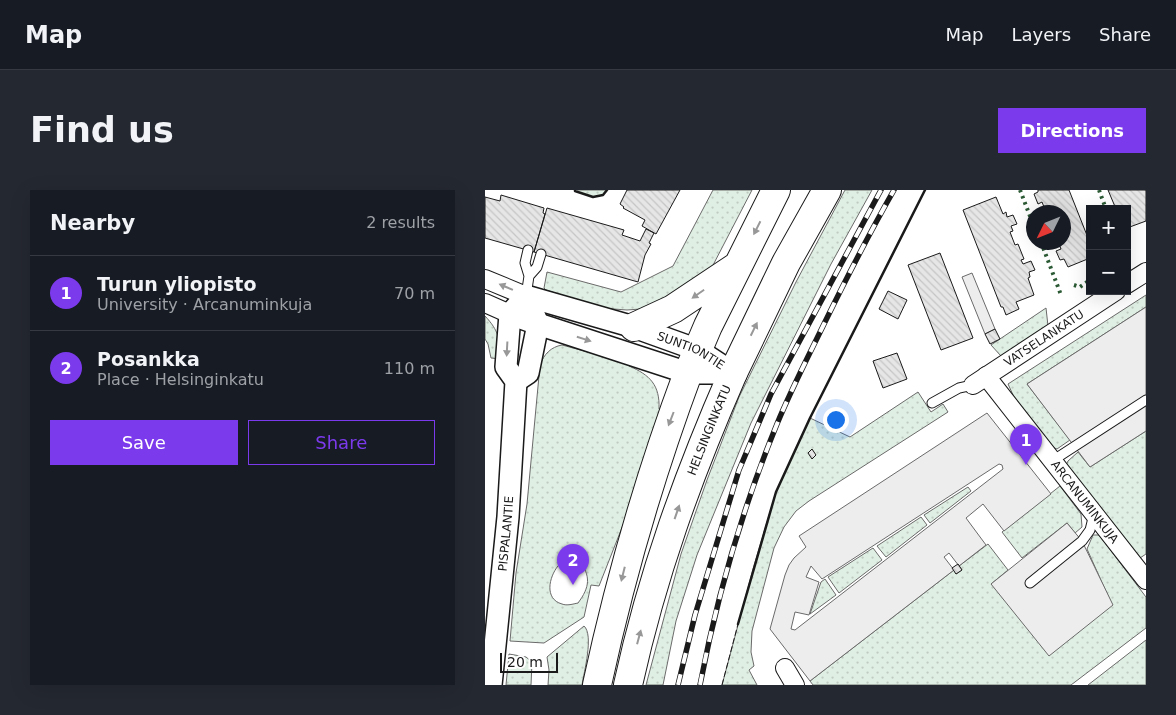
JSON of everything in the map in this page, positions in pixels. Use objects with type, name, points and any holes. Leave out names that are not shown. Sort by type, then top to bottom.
[{"type":"main road","points":[[597,685],[630,546],[662,442],[693,361],[737,266],[776,190]]},
{"type":"main road","name":"HELSINGINKATU","points":[[628,685],[638,642],[672,526],[697,457],[733,373],[786,264],[827,190]]},
{"type":"main road","points":[[634,327],[673,309],[737,266]]},
{"type":"street","points":[[1131,281],[1146,272]]},
{"type":"street","name":"SUNTIONTIE","points":[[485,279],[527,286],[634,327],[693,361]]},
{"type":"street","points":[[517,381],[506,367],[510,314],[527,286]]},
{"type":"street","points":[[527,286],[538,324]]},
{"type":"street","name":"VATSELANKATU","points":[[980,381],[1110,295]]},
{"type":"street","name":"SUNTIONTIE","points":[[485,303],[538,324],[693,361],[733,373]]},
{"type":"street","name":"PISPALANTIE","points":[[489,684],[508,517],[517,381],[528,373],[529,360],[538,324]]},
{"type":"street","name":"ARCANUMINKUJA","points":[[980,381],[1052,461],[1146,580]]},
{"type":"street","points":[[785,668],[795,685]]},
{"type":"lane","points":[[527,286],[525,263],[528,250]]},
{"type":"lane","points":[[527,286],[537,267],[541,254]]},
{"type":"lane","points":[[932,403],[959,388],[980,381]]},
{"type":"lane","points":[[1052,461],[1146,400]]},
{"type":"lane","points":[[1030,583],[1082,540],[1090,530],[1094,514]]},
{"type":"green space","points":[[575,190],[607,190],[603,195],[593,197]]},
{"type":"green space","points":[[713,190],[752,190],[711,269],[654,308],[627,310],[600,308],[544,288],[547,272],[621,292],[673,266]]},
{"type":"green space","points":[[845,190],[872,190],[831,264],[751,423],[697,555],[676,621],[663,685],[646,685],[681,554],[739,397],[796,282]]},
{"type":"green space","points":[[1146,295],[1146,307],[1027,384],[1070,440],[1057,449],[1052,447],[1014,397],[1008,384]]},
{"type":"green space","points":[[1046,308],[1048,326],[1001,356],[991,345]]},
{"type":"green space","points":[[485,316],[498,336],[500,359],[491,358],[485,339]]},
{"type":"green space","points":[[562,345],[629,363],[629,366],[643,373],[652,382],[658,393],[659,409],[662,411],[623,525],[599,586],[591,585],[584,617],[544,643],[510,641],[516,573],[527,504],[540,365],[548,352],[554,347]],"holes":[[[568,559],[579,560],[586,571],[587,587],[578,603],[564,605],[556,601],[550,593],[552,576],[560,564]]]},
{"type":"green space","points":[[918,392],[931,412],[943,404],[948,412],[809,501],[796,511],[784,527],[774,548],[752,631],[751,652],[754,666],[749,670],[757,685],[722,685],[776,492],[810,418],[850,437]]},
{"type":"green space","points":[[1146,431],[1146,554],[1140,558],[1066,465],[1078,452],[1090,467]]},
{"type":"green space","points":[[1060,486],[1081,514],[1082,527],[1075,533],[1067,523],[1022,558],[1002,532]]},
{"type":"green space","points":[[968,487],[971,491],[930,523],[924,515]]},
{"type":"green space","points":[[921,517],[927,525],[886,557],[877,546]]},
{"type":"green space","points":[[1093,535],[1099,535],[1146,597],[1146,628],[1071,685],[813,685],[810,681],[954,570],[956,574],[962,570],[959,566],[988,544],[1008,570],[991,584],[1112,605],[1087,549]]},
{"type":"green space","points":[[873,548],[882,560],[839,593],[828,577]]},
{"type":"green space","points":[[825,579],[836,595],[810,614],[821,582]]},
{"type":"green space","points":[[584,626],[587,631],[588,645],[582,685],[548,685],[549,670],[547,657]]},
{"type":"green space","points":[[1146,640],[1146,685],[1088,685]]},
{"type":"green space","points":[[509,654],[526,657],[532,662],[531,685],[506,685]]},
{"type":"shaded area","points":[[972,273],[995,329],[985,334],[962,277]]},
{"type":"shaded area","points":[[1146,307],[1146,431],[1090,467],[1027,384]]},
{"type":"shaded area","points":[[987,413],[1051,494],[1004,531],[983,504],[966,518],[986,545],[959,566],[949,553],[944,557],[954,570],[810,681],[770,629],[789,565],[806,547],[799,536]],"holes":[[[999,464],[1002,465],[1003,469],[795,630],[791,629],[795,612],[809,615],[819,582],[806,577],[811,566],[822,579]]]},
{"type":"shaded area","points":[[1067,523],[1082,541],[1113,605],[1049,656],[991,584]]},
{"type":"building","points":[[627,190],[680,190],[656,234],[642,226],[645,220],[623,208],[620,204]]},
{"type":"building","points":[[1038,190],[1069,190],[1086,233],[1086,260],[1068,267],[1064,259],[1060,260],[1056,251],[1071,250],[1071,205],[1043,205],[1042,202],[1038,204],[1034,194]]},
{"type":"building","points":[[1108,190],[1146,190],[1146,221],[1131,227],[1131,205],[1114,205]]},
{"type":"building","points":[[501,195],[544,208],[543,213],[545,214],[534,252],[485,238],[485,197],[500,201]]},
{"type":"building","points":[[996,197],[1003,214],[1006,212],[1007,217],[1013,215],[1017,224],[1011,226],[1013,231],[1010,232],[1015,245],[1018,244],[1024,259],[1021,260],[1023,264],[1031,261],[1035,270],[1029,272],[1030,277],[1028,278],[1034,295],[1016,302],[1019,309],[1006,315],[1003,307],[1001,307],[963,210]]},
{"type":"building","points":[[547,208],[624,230],[622,235],[640,241],[646,229],[654,233],[645,255],[638,282],[534,252]]},
{"type":"building","points":[[940,253],[973,338],[941,350],[908,265]]},
{"type":"building","points":[[888,291],[907,300],[898,319],[879,309]]},
{"type":"building","points":[[995,329],[1000,339],[990,344],[985,334]]},
{"type":"building","points":[[897,353],[907,379],[883,388],[873,361]]},
{"type":"building","points":[[812,449],[816,455],[812,459],[808,453]]},
{"type":"building","points":[[958,564],[962,570],[956,574],[952,568]]},
{"type":"railway","points":[[678,685],[695,615],[739,470],[771,394],[881,190]]},
{"type":"railway","points":[[700,685],[714,618],[732,552],[753,487],[782,411],[858,257],[894,190]]},
{"type":"hedge","points":[[1020,190],[1026,206]]},
{"type":"hedge","points":[[1099,190],[1105,205]]},
{"type":"hedge","points":[[1044,250],[1061,295]]},
{"type":"hedge","points":[[1074,285],[1080,287],[1086,283]]},
{"type":"fence","points":[[722,685],[738,624]]},
{"type":"wall","points":[[575,190],[593,197],[603,195],[607,190]]},
{"type":"wall","points":[[738,624],[776,492],[810,418],[925,190]]},
{"type":"place","name":"Turun yliopisto","points":[[1026,465]]},
{"type":"place","name":"Posankka","points":[[573,585]]}]
